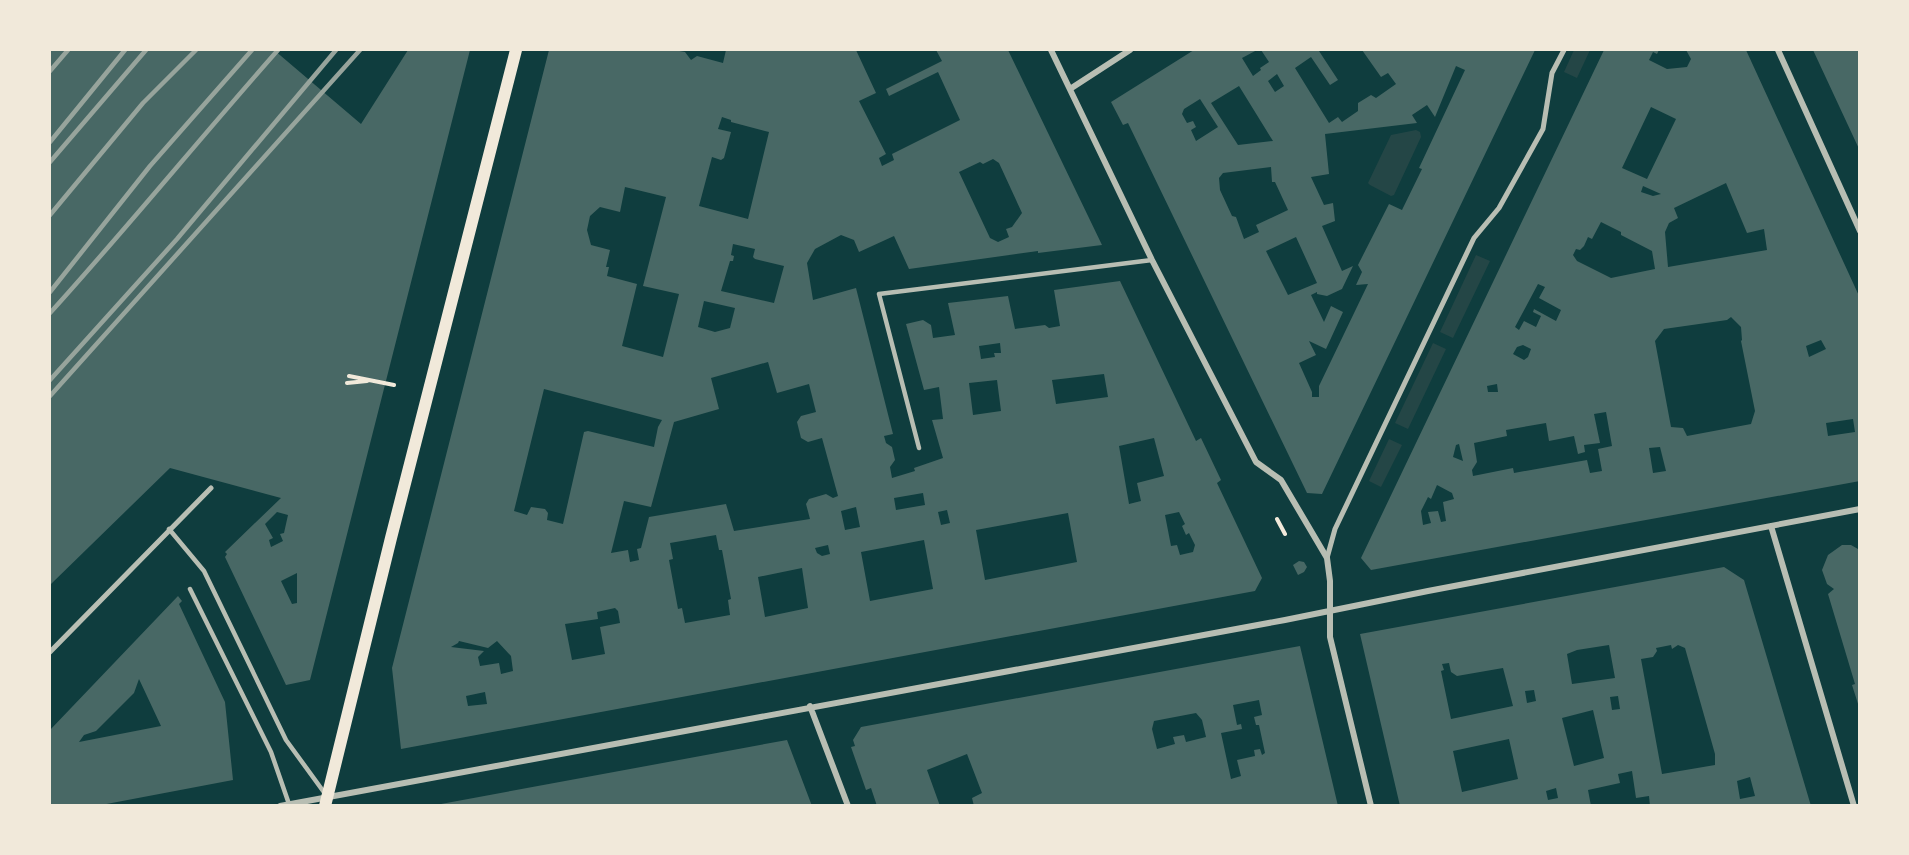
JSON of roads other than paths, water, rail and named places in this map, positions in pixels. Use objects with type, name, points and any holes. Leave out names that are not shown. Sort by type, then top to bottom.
[{"type":"main road","points":[[329,803],[394,526],[516,50]]},
{"type":"street","points":[[1051,50],[1152,260],[1256,462],[1281,480],[1327,558]]},
{"type":"street","points":[[1070,88],[1130,50]]},
{"type":"street","points":[[1371,806],[1330,637],[1331,611],[1327,558],[1335,529],[1474,238],[1499,208],[1543,129],[1552,73],[1564,50]]},
{"type":"street","points":[[1778,50],[1860,231]]},
{"type":"street","points":[[50,652],[211,488]]},
{"type":"street","points":[[280,806],[329,803],[810,706],[1331,611],[1860,509]]},
{"type":"street","points":[[1771,526],[1854,806]]},
{"type":"street","points":[[810,706],[848,806]]},
{"type":"lane","points":[[919,448],[879,294],[1152,260]]},
{"type":"lane","points":[[169,529],[204,571],[286,740],[329,803]]},
{"type":"lane","points":[[190,589],[271,752],[289,804]]},
{"type":"railway","points":[[50,71],[68,50]]},
{"type":"railway","points":[[50,142],[125,50]]},
{"type":"railway","points":[[50,162],[146,50]]},
{"type":"railway","points":[[50,215],[143,103],[196,50]]},
{"type":"railway","points":[[50,292],[150,166],[252,50]]},
{"type":"railway","points":[[50,313],[278,50]]},
{"type":"railway","points":[[50,380],[177,239],[336,50]]},
{"type":"railway","points":[[50,396],[360,50]]}]
